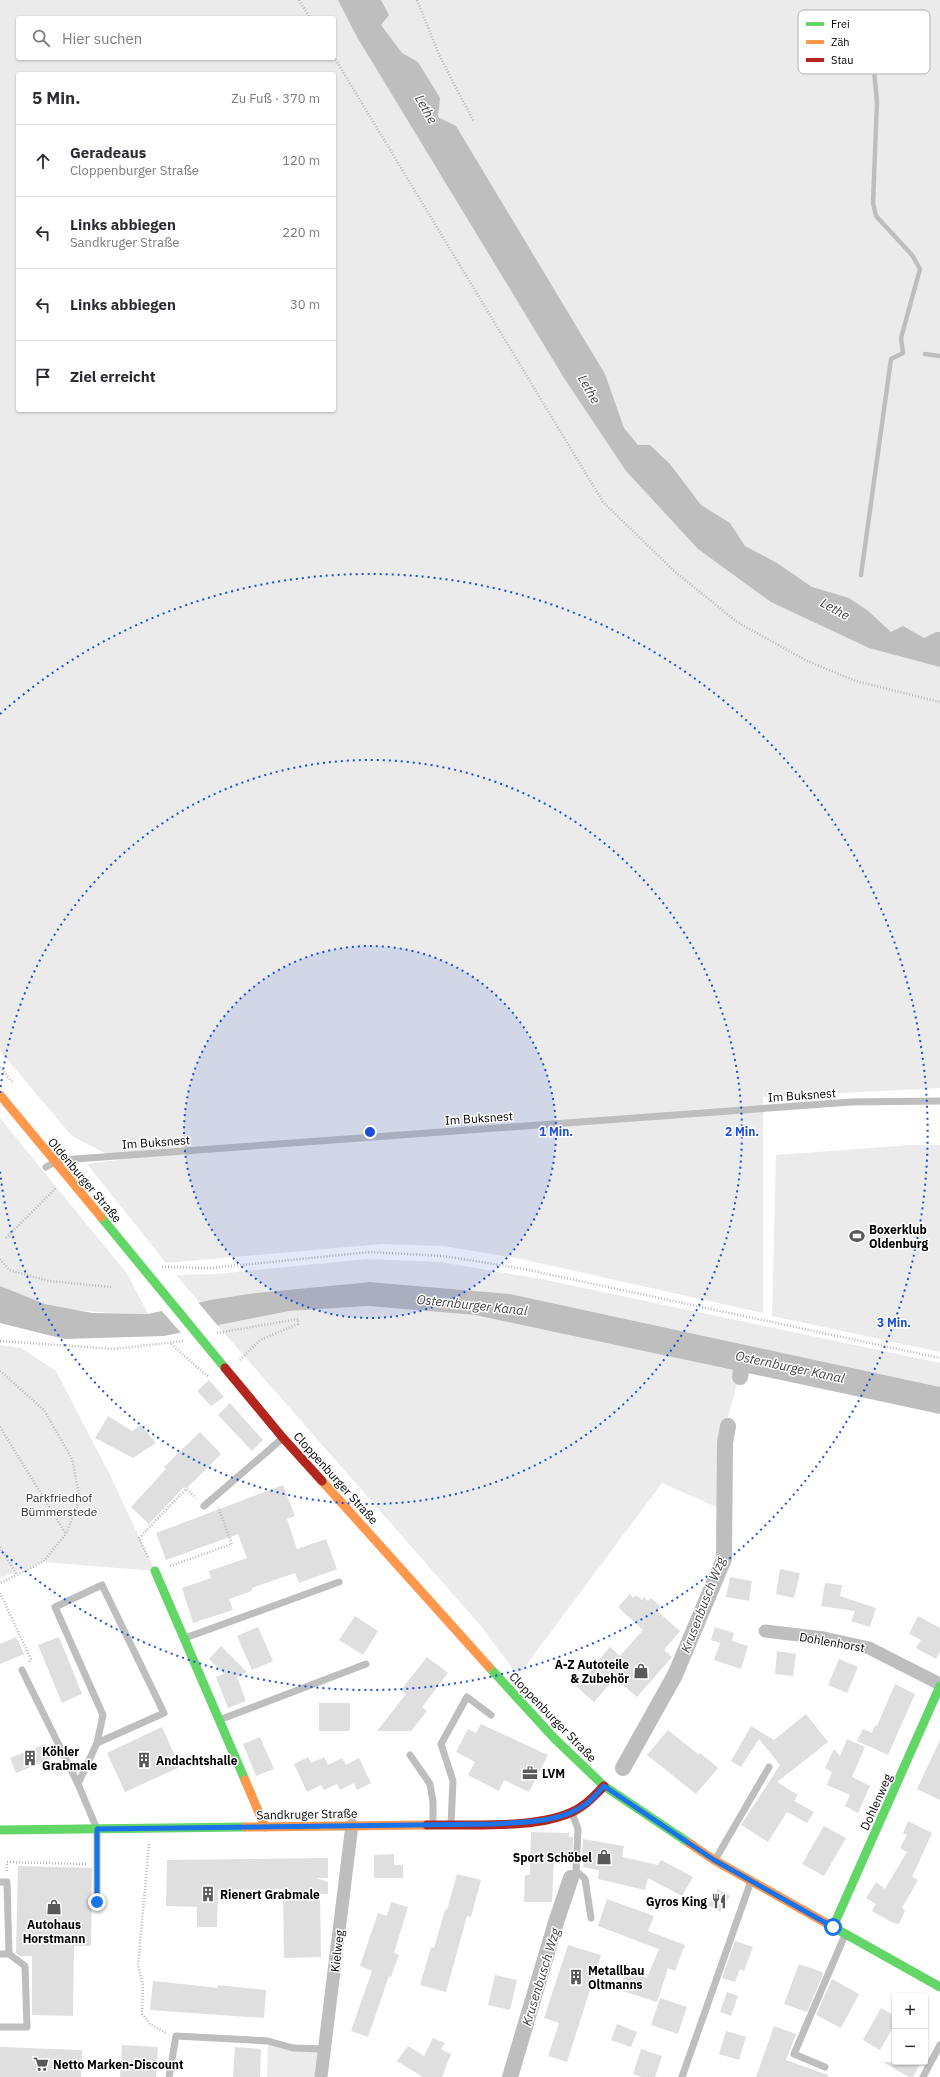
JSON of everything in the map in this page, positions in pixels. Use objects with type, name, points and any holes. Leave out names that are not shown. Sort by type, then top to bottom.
[{"type":"main road","name":"Oldenburger Straße","points":[[0,1095],[200,1337]]},
{"type":"main road","name":"Cloppenburger Straße","points":[[200,1337],[284,1438],[511,1692],[554,1738],[604,1786],[714,1860],[940,1987]]},
{"type":"main road","points":[[155,1571],[265,1827]]},
{"type":"main road","name":"Dohlenweg","points":[[833,1927],[940,1685]]},
{"type":"main road","name":"Sandkruger Straße","points":[[0,1830],[528,1822],[550,1819],[572,1812],[588,1802],[604,1786]]},
{"type":"street","name":"Dohlenhorst","points":[[765,1631],[824,1638],[869,1648],[940,1685]]},
{"type":"street","name":"Kielweg","points":[[321,2077],[352,1825]]},
{"type":"lane","name":"Im Buksnest","points":[[46,1167],[55,1162],[99,1157],[851,1102],[940,1101]]},
{"type":"lane","points":[[204,1506],[284,1438]]},
{"type":"lane","points":[[183,1638],[339,1582]]},
{"type":"lane","points":[[78,1784],[97,1743],[103,1715],[55,1607],[102,1585],[164,1713],[97,1743]]},
{"type":"lane","points":[[218,1720],[366,1664]]},
{"type":"lane","points":[[22,1670],[78,1784],[97,1829],[97,1902]]},
{"type":"lane","points":[[451,1824],[453,1781],[441,1744],[467,1697],[492,1715]]},
{"type":"lane","points":[[410,1754],[430,1784],[433,1802],[433,1824]]},
{"type":"lane","points":[[714,1860],[769,1767]]},
{"type":"lane","points":[[572,1812],[578,1829],[576,1871],[585,1879],[591,1918]]},
{"type":"lane","points":[[682,2077],[751,1881]]},
{"type":"lane","points":[[3,1882],[9,1954]]},
{"type":"lane","points":[[825,2067],[794,2054],[846,1934]]},
{"type":"lane","points":[[0,1954],[9,1954],[25,1966],[27,2027],[0,2027]]},
{"type":"lane","points":[[169,2077],[176,2036],[268,2041],[293,2048],[324,2050]]},
{"type":"lane","points":[[923,2077],[940,2045]]},
{"type":"path","points":[[299,0],[309,16]]},
{"type":"path","points":[[417,0],[440,57],[474,122]]},
{"type":"path","points":[[336,60],[603,502],[674,571],[737,622],[807,661],[856,681],[940,702]]},
{"type":"path","points":[[6,1238],[60,1184]]},
{"type":"path","points":[[163,1266],[212,1268],[370,1252],[443,1256],[519,1268],[940,1358]]},
{"type":"path","points":[[0,1260],[9,1270],[49,1281],[111,1287]]},
{"type":"path","points":[[0,1342],[114,1349],[171,1344],[200,1337],[298,1319],[298,1324],[260,1340],[240,1359]]},
{"type":"path","points":[[171,1344],[206,1375]]},
{"type":"path","points":[[0,1371],[44,1410],[72,1459],[80,1499],[66,1534],[43,1562],[0,1583]]},
{"type":"path","points":[[0,1428],[66,1534]]},
{"type":"path","points":[[204,1506],[186,1489],[139,1538],[155,1571],[232,1544],[214,1497]]},
{"type":"path","points":[[0,1547],[17,1575]]},
{"type":"path","points":[[0,1593],[31,1659],[22,1670]]},
{"type":"path","points":[[150,1827],[138,1966],[143,1985],[142,2014],[150,2024],[176,2036]]},
{"type":"path","points":[[3,1882],[7,1862],[96,1864]]},
{"type":"green space","points":[[0,0],[940,0],[940,1088],[763,1097],[763,1313],[521,1259],[443,1246],[382,1244],[166,1263],[87,1164],[118,1160],[72,1136],[0,1051]]},
{"type":"green space","points":[[0,1118],[128,1275],[148,1314],[91,1312],[54,1306],[18,1295],[0,1286]]},
{"type":"green space","name":"Boxerklub Oldenburg","points":[[911,1145],[940,1145],[940,1352],[772,1316],[776,1155]]},
{"type":"green space","points":[[367,1259],[440,1262],[541,1279],[940,1363],[940,1387],[510,1294],[370,1282],[255,1293],[199,1302],[176,1275],[217,1274]]},
{"type":"green space","points":[[368,1306],[475,1315],[614,1343],[740,1372],[724,1433],[721,1509],[662,1483],[518,1676],[481,1626],[217,1325],[289,1311]]},
{"type":"green space","name":"Parkfriedhof Bümmerstede","points":[[0,1345],[21,1348],[56,1371],[109,1473],[155,1571],[43,1562],[0,1578]]},
{"type":"green space","points":[[268,2041],[324,2049],[321,2077],[267,2077]]},
{"type":"water","name":"Lethe","points":[[338,0],[381,0],[389,15],[381,25],[402,53],[418,62],[440,98],[438,117],[456,126],[605,374],[624,428],[638,445],[650,445],[670,464],[701,505],[730,523],[745,546],[777,563],[812,587],[849,598],[867,610],[891,632],[903,626],[924,638],[936,632],[940,632],[940,667],[869,648],[771,602],[698,549],[626,471],[564,378],[357,37]]},
{"type":"water","name":"Osternburger Kanal","points":[[370,1282],[510,1294],[940,1387],[940,1414],[475,1315],[368,1306],[289,1311],[164,1336],[64,1339],[0,1323],[0,1286],[45,1304],[92,1313],[148,1314],[210,1300],[255,1293]]},
{"type":"pier","points":[[197,1301],[218,1326],[182,1334],[160,1309]]},
{"type":"building","points":[[209,1380],[224,1397],[211,1406],[197,1391]]},
{"type":"building","points":[[230,1403],[263,1440],[252,1451],[218,1415]]},
{"type":"building","points":[[108,1416],[132,1431],[141,1425],[156,1443],[133,1458],[95,1438]]},
{"type":"building","points":[[200,1432],[221,1454],[186,1489],[184,1487],[149,1524],[131,1507],[166,1469],[164,1467]]},
{"type":"building","points":[[283,1485],[295,1516],[287,1519],[297,1549],[326,1539],[337,1569],[299,1583],[295,1573],[252,1588],[252,1591],[229,1599],[233,1610],[193,1623],[182,1588],[211,1578],[209,1571],[247,1558],[238,1534],[166,1560],[156,1533]]},
{"type":"building","points":[[780,1569],[800,1573],[794,1598],[776,1594]]},
{"type":"building","points":[[730,1577],[752,1581],[749,1601],[726,1597]]},
{"type":"building","points":[[825,1583],[842,1585],[840,1596],[876,1608],[870,1627],[851,1621],[855,1611],[821,1606]]},
{"type":"building","points":[[630,1594],[633,1598],[636,1595],[642,1600],[644,1597],[648,1601],[651,1598],[661,1607],[657,1611],[680,1631],[664,1650],[672,1657],[637,1697],[615,1678],[594,1702],[576,1686],[610,1647],[620,1656],[643,1630],[618,1607]]},
{"type":"building","points":[[355,1616],[378,1631],[363,1655],[339,1640]]},
{"type":"building","points":[[918,1616],[940,1628],[940,1652],[936,1659],[916,1648],[921,1640],[909,1634]]},
{"type":"building","points":[[258,1627],[273,1661],[252,1670],[237,1636]]},
{"type":"building","points":[[715,1627],[734,1633],[732,1641],[748,1646],[741,1669],[714,1660],[720,1643],[711,1640]]},
{"type":"building","points":[[16,1637],[24,1654],[0,1664],[0,1644]]},
{"type":"building","points":[[59,1637],[82,1694],[62,1703],[38,1645]]},
{"type":"building","points":[[221,1646],[247,1672],[237,1677],[246,1701],[228,1708],[216,1677],[224,1674],[209,1659]]},
{"type":"building","points":[[777,1651],[796,1654],[793,1676],[775,1674]]},
{"type":"building","points":[[427,1657],[448,1673],[422,1707],[427,1711],[411,1731],[377,1731],[406,1694],[401,1690]]},
{"type":"building","points":[[839,1659],[858,1667],[847,1693],[828,1685]]},
{"type":"building","points":[[895,1684],[915,1694],[888,1755],[857,1741],[863,1729],[872,1733],[875,1725],[877,1726]]},
{"type":"building","points":[[319,1703],[350,1703],[350,1731],[319,1731]]},
{"type":"building","points":[[806,1714],[828,1742],[777,1782],[798,1795],[794,1801],[814,1812],[807,1823],[787,1812],[768,1842],[741,1825],[780,1765],[759,1739],[741,1767],[731,1761],[751,1726],[774,1740]]},
{"type":"building","points":[[481,1724],[548,1755],[529,1792],[504,1780],[499,1791],[468,1775],[475,1762],[456,1752],[468,1729],[476,1733]]},
{"type":"building","name":"Andachtshalle","points":[[162,1727],[180,1767],[125,1792],[107,1753]]},
{"type":"building","points":[[668,1730],[718,1768],[696,1794],[647,1755]]},
{"type":"building","points":[[260,1737],[274,1769],[256,1776],[243,1744]]},
{"type":"building","points":[[847,1739],[865,1747],[852,1777],[870,1786],[858,1813],[845,1806],[850,1795],[827,1785],[832,1772],[825,1768],[834,1749],[840,1756]]},
{"type":"building","points":[[940,1740],[940,1800],[917,1789]]},
{"type":"building","name":"Köhler Grabmale","points":[[45,1744],[51,1759],[16,1773],[10,1758]]},
{"type":"building","points":[[308,1757],[311,1763],[324,1757],[328,1765],[342,1758],[346,1765],[359,1758],[371,1783],[357,1790],[354,1783],[340,1790],[337,1784],[324,1790],[321,1785],[307,1792],[294,1764]]},
{"type":"building","points":[[908,1821],[932,1833],[912,1877],[918,1880],[902,1908],[905,1911],[899,1924],[893,1923],[872,1911],[876,1904],[866,1898],[876,1882],[885,1889],[907,1852],[900,1848],[907,1835],[903,1833]]},
{"type":"building","points":[[824,1826],[846,1838],[824,1876],[802,1864]]},
{"type":"building","points":[[531,1832],[569,1833],[569,1837],[573,1837],[572,1857],[554,1857],[552,1902],[524,1902],[525,1875],[530,1875]]},
{"type":"building","points":[[583,1839],[624,1846],[622,1857],[658,1865],[661,1860],[693,1877],[682,1896],[648,1878],[645,1890],[598,1879],[599,1870],[583,1867],[585,1858],[582,1858]]},
{"type":"building","points":[[394,1854],[394,1865],[403,1865],[403,1878],[374,1878],[374,1855]]},
{"type":"building","points":[[328,1858],[328,1878],[316,1878],[328,1882],[328,1894],[320,1894],[321,1957],[284,1958],[283,1889],[218,1890],[217,1927],[197,1927],[197,1907],[166,1906],[167,1860]]},
{"type":"building","name":"Autohaus Horstmann","points":[[18,1866],[92,1868],[91,1946],[74,1946],[73,2016],[32,2015],[32,1956],[20,1956],[16,1953]]},
{"type":"building","points":[[457,1874],[481,1880],[471,1917],[467,1916],[446,1992],[420,1985],[431,1947],[434,1948],[445,1910],[447,1910]]},
{"type":"building","name":"Gyros King","points":[[718,1889],[730,1896],[720,1912],[708,1905]]},
{"type":"building","points":[[607,1899],[654,1916],[648,1931],[685,1945],[675,1971],[668,1968],[657,2002],[619,1990],[626,1971],[647,1978],[659,1949],[598,1926]]},
{"type":"building","points":[[391,1902],[408,1907],[394,1953],[399,1955],[391,1977],[389,1976],[368,2037],[351,2031],[372,1971],[360,1966],[378,1913],[387,1916]]},
{"type":"building","points":[[735,1941],[753,1947],[744,1971],[740,1969],[735,1982],[722,1978]]},
{"type":"building","points":[[568,1945],[601,1955],[567,2062],[548,2056],[559,2023],[544,2018]]},
{"type":"building","points":[[799,1964],[822,1972],[823,1974],[807,2012],[784,2004]]},
{"type":"building","points":[[495,1975],[517,1980],[510,2010],[488,2005]]},
{"type":"building","points":[[832,1979],[859,1994],[841,2028],[816,2015]]},
{"type":"building","points":[[153,1981],[218,1988],[218,1985],[266,1990],[264,2018],[150,2010]]},
{"type":"building","points":[[727,1992],[738,1996],[731,2016],[720,2012]]},
{"type":"building","points":[[660,1998],[687,2007],[678,2034],[651,2025]]},
{"type":"building","points":[[881,2008],[892,2014],[892,2029],[880,2050],[863,2040]]},
{"type":"building","points":[[617,2024],[637,2032],[631,2047],[611,2040]]},
{"type":"building","points":[[774,2026],[796,2034],[786,2060],[828,2075],[828,2077],[756,2077]]},
{"type":"building","points":[[726,2031],[746,2037],[739,2060],[719,2054]]},
{"type":"building","points":[[433,2038],[445,2043],[441,2049],[451,2054],[442,2077],[423,2077],[397,2061],[408,2046],[424,2056]]},
{"type":"building","points":[[122,2045],[158,2047],[156,2077],[120,2077]]},
{"type":"building","name":"Netto Marken-Discount","points":[[0,2047],[82,2050],[81,2077],[0,2077]]},
{"type":"building","points":[[235,2047],[261,2049],[260,2077],[233,2077]]},
{"type":"building","points":[[641,2049],[662,2056],[655,2077],[642,2077],[633,2074]]},
{"type":"building","points":[[883,2062],[892,2062],[892,2065],[919,2065],[913,2077],[909,2077]]},
{"type":"waterway","points":[[861,575],[891,359],[903,353],[901,338],[920,269],[912,255],[876,216],[873,203],[877,102],[874,74]]},
{"type":"waterway","points":[[925,354],[940,356]]},
{"type":"waterway","name":"Krusenbusch Wzg","points":[[740,1377],[743,1357]]},
{"type":"waterway","name":"Krusenbusch Wzg","points":[[623,1768],[675,1675],[724,1559],[725,1443],[728,1426]]},
{"type":"waterway","name":"Krusenbusch Wzg","points":[[510,2077],[557,1919],[571,1878]]},
{"type":"traffic: fast","points":[[101,1217],[225,1368]]},
{"type":"traffic: fast","points":[[155,1571],[245,1780]]},
{"type":"traffic: fast","points":[[489,1667],[554,1738],[604,1786],[689,1843]]},
{"type":"traffic: fast","points":[[833,1927],[940,1686]]},
{"type":"traffic: fast","points":[[0,1830],[245,1827]]},
{"type":"traffic: fast","points":[[826,1923],[940,1987]]},
{"type":"traffic: slow","points":[[0,1095],[101,1217]]},
{"type":"traffic: slow","points":[[322,1481],[489,1667]]},
{"type":"traffic: slow","points":[[245,1780],[265,1827]]},
{"type":"traffic: slow","points":[[245,1827],[427,1825]]},
{"type":"traffic: slow","points":[[689,1843],[714,1860],[826,1923]]},
{"type":"traffic: jam","points":[[225,1368],[283,1438],[322,1481]]},
{"type":"traffic: jam","points":[[427,1825],[503,1825],[543,1821],[561,1816],[580,1808],[604,1786]]},
{"type":"place","name":"Boxerklub Oldenburg","points":[[857,1236]]},
{"type":"place","name":"A-Z Autoteile & Zubehör","points":[[641,1671]]},
{"type":"place","name":"Köhler Grabmale","points":[[30,1758]]},
{"type":"place","name":"Andachtshalle","points":[[144,1760]]},
{"type":"place","name":"LVM","points":[[530,1773]]},
{"type":"place","name":"Sport Schöbel","points":[[604,1857]]},
{"type":"place","name":"Rienert Grabmale","points":[[208,1894]]},
{"type":"place","name":"Gyros King","points":[[719,1901]]},
{"type":"place","name":"Autohaus Horstmann","points":[[54,1907]]},
{"type":"place","name":"Metallbau Oltmanns","points":[[576,1977]]},
{"type":"place","name":"Netto Marken-Discount","points":[[41,2064]]},
{"type":"route","points":[[97,1902],[97,1829],[137,1827],[493,1824],[528,1822],[563,1816],[581,1808],[604,1786],[714,1860],[833,1927]]}]
